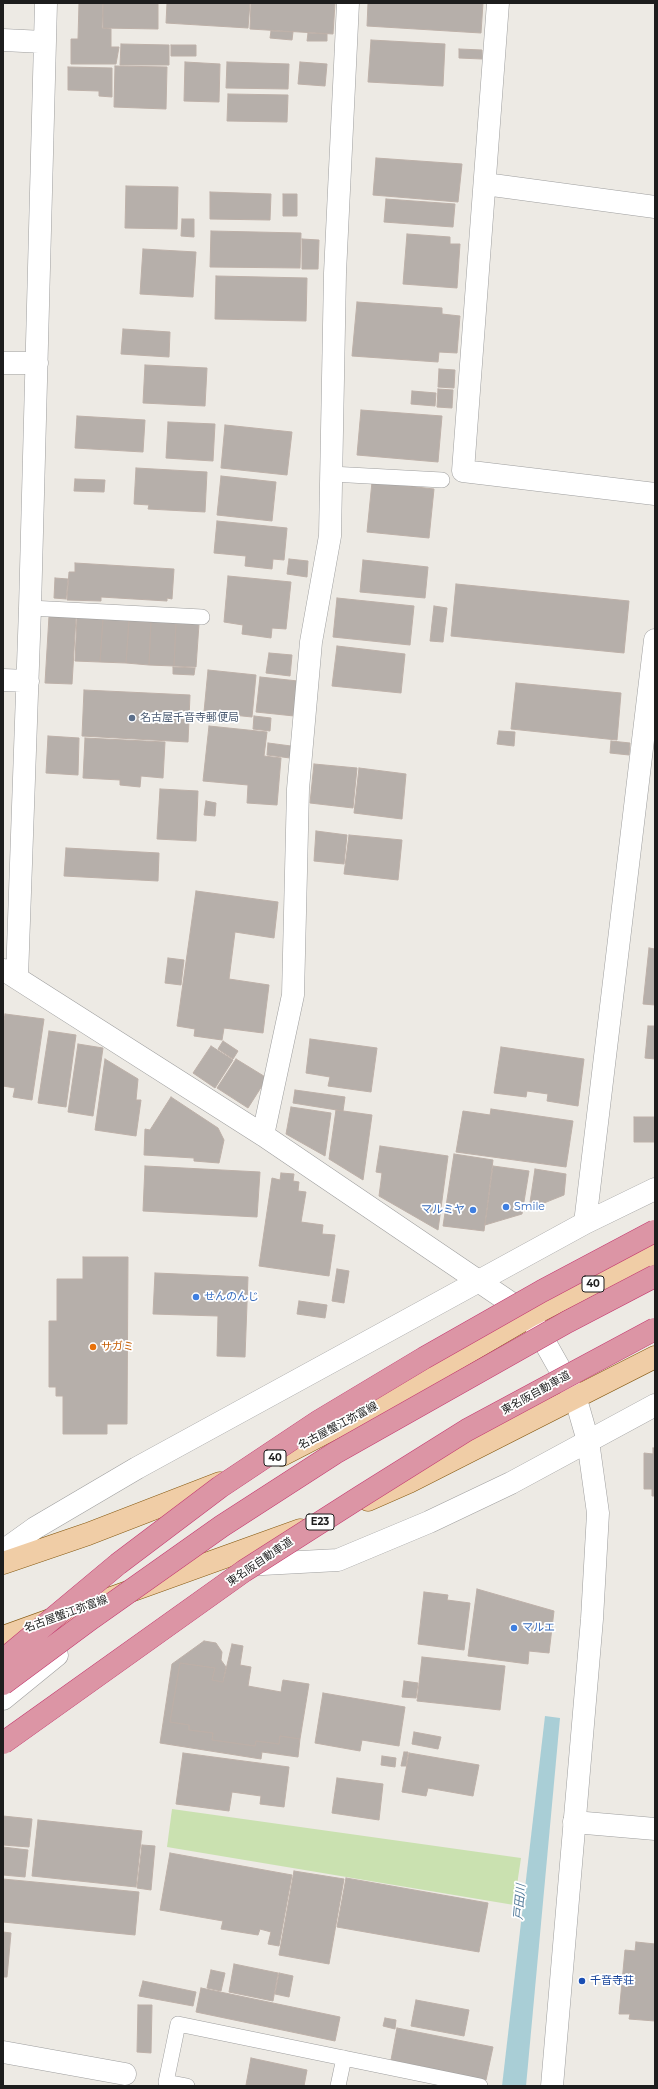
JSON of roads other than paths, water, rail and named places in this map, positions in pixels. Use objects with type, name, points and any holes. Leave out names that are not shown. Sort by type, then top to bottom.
[{"type":"highway","points":[[3,1660],[125,1559],[220,1488],[319,1421],[424,1358],[535,1295],[655,1231]]},
{"type":"highway","points":[[3,1684],[92,1618],[222,1526],[335,1453],[567,1322],[655,1276]]},
{"type":"highway","name":"東名阪自動車道","points":[[3,1742],[244,1571],[360,1497],[467,1430],[655,1329]]},
{"type":"main road","name":"名古屋蟹江弥富線","points":[[3,1563],[88,1534],[203,1490],[290,1451],[373,1408],[530,1316],[655,1252]]},
{"type":"main road","name":"名古屋蟹江弥富線","points":[[3,1637],[306,1528],[409,1482],[575,1396],[655,1357]]},
{"type":"street","points":[[46,3],[28,681],[10,973],[262,1135],[530,1316],[575,1396],[588,1441],[598,1513],[592,1619],[552,2086]]},
{"type":"street","points":[[262,1135],[294,995],[298,789],[311,642],[330,536],[335,273],[348,3]]},
{"type":"street","points":[[498,3],[464,471],[655,494]]},
{"type":"street","points":[[3,40],[44,42]]},
{"type":"street","points":[[485,184],[655,206]]},
{"type":"street","points":[[3,363],[37,364]]},
{"type":"street","points":[[585,1223],[655,640]]},
{"type":"street","points":[[3,680],[28,681]]},
{"type":"street","points":[[3,1551],[35,1528],[137,1468],[585,1223],[655,1189]]},
{"type":"street","points":[[201,1566],[289,1564],[338,1560],[429,1522],[511,1484],[655,1405]]},
{"type":"street","points":[[3,1699],[74,1640],[109,1599]]},
{"type":"street","points":[[574,1822],[655,1829]]},
{"type":"street","points":[[3,2052],[125,2074]]},
{"type":"lane","points":[[331,474],[442,480]]},
{"type":"lane","points":[[30,608],[202,617]]},
{"type":"lane","points":[[187,2086],[166,2082],[178,2024],[480,2086]]},
{"type":"lane","points":[[338,2086],[344,2058]]},
{"type":"water","points":[[545,1716],[560,1718],[526,2086],[502,2086]]},
{"type":"place","name":"名古屋千音寺郵便局","points":[[132,718]]},
{"type":"place","name":"Smile","points":[[506,1207]]},
{"type":"place","name":"マルミヤ","points":[[473,1210]]},
{"type":"place","name":"せんのんじ","points":[[196,1297]]},
{"type":"place","name":"サガミ","points":[[93,1347]]},
{"type":"place","name":"マルエ","points":[[514,1628]]},
{"type":"place","name":"千音寺荘","points":[[582,1981]]},
{"type":"water label","name":"戸田川","points":[[520,1902]]}]
